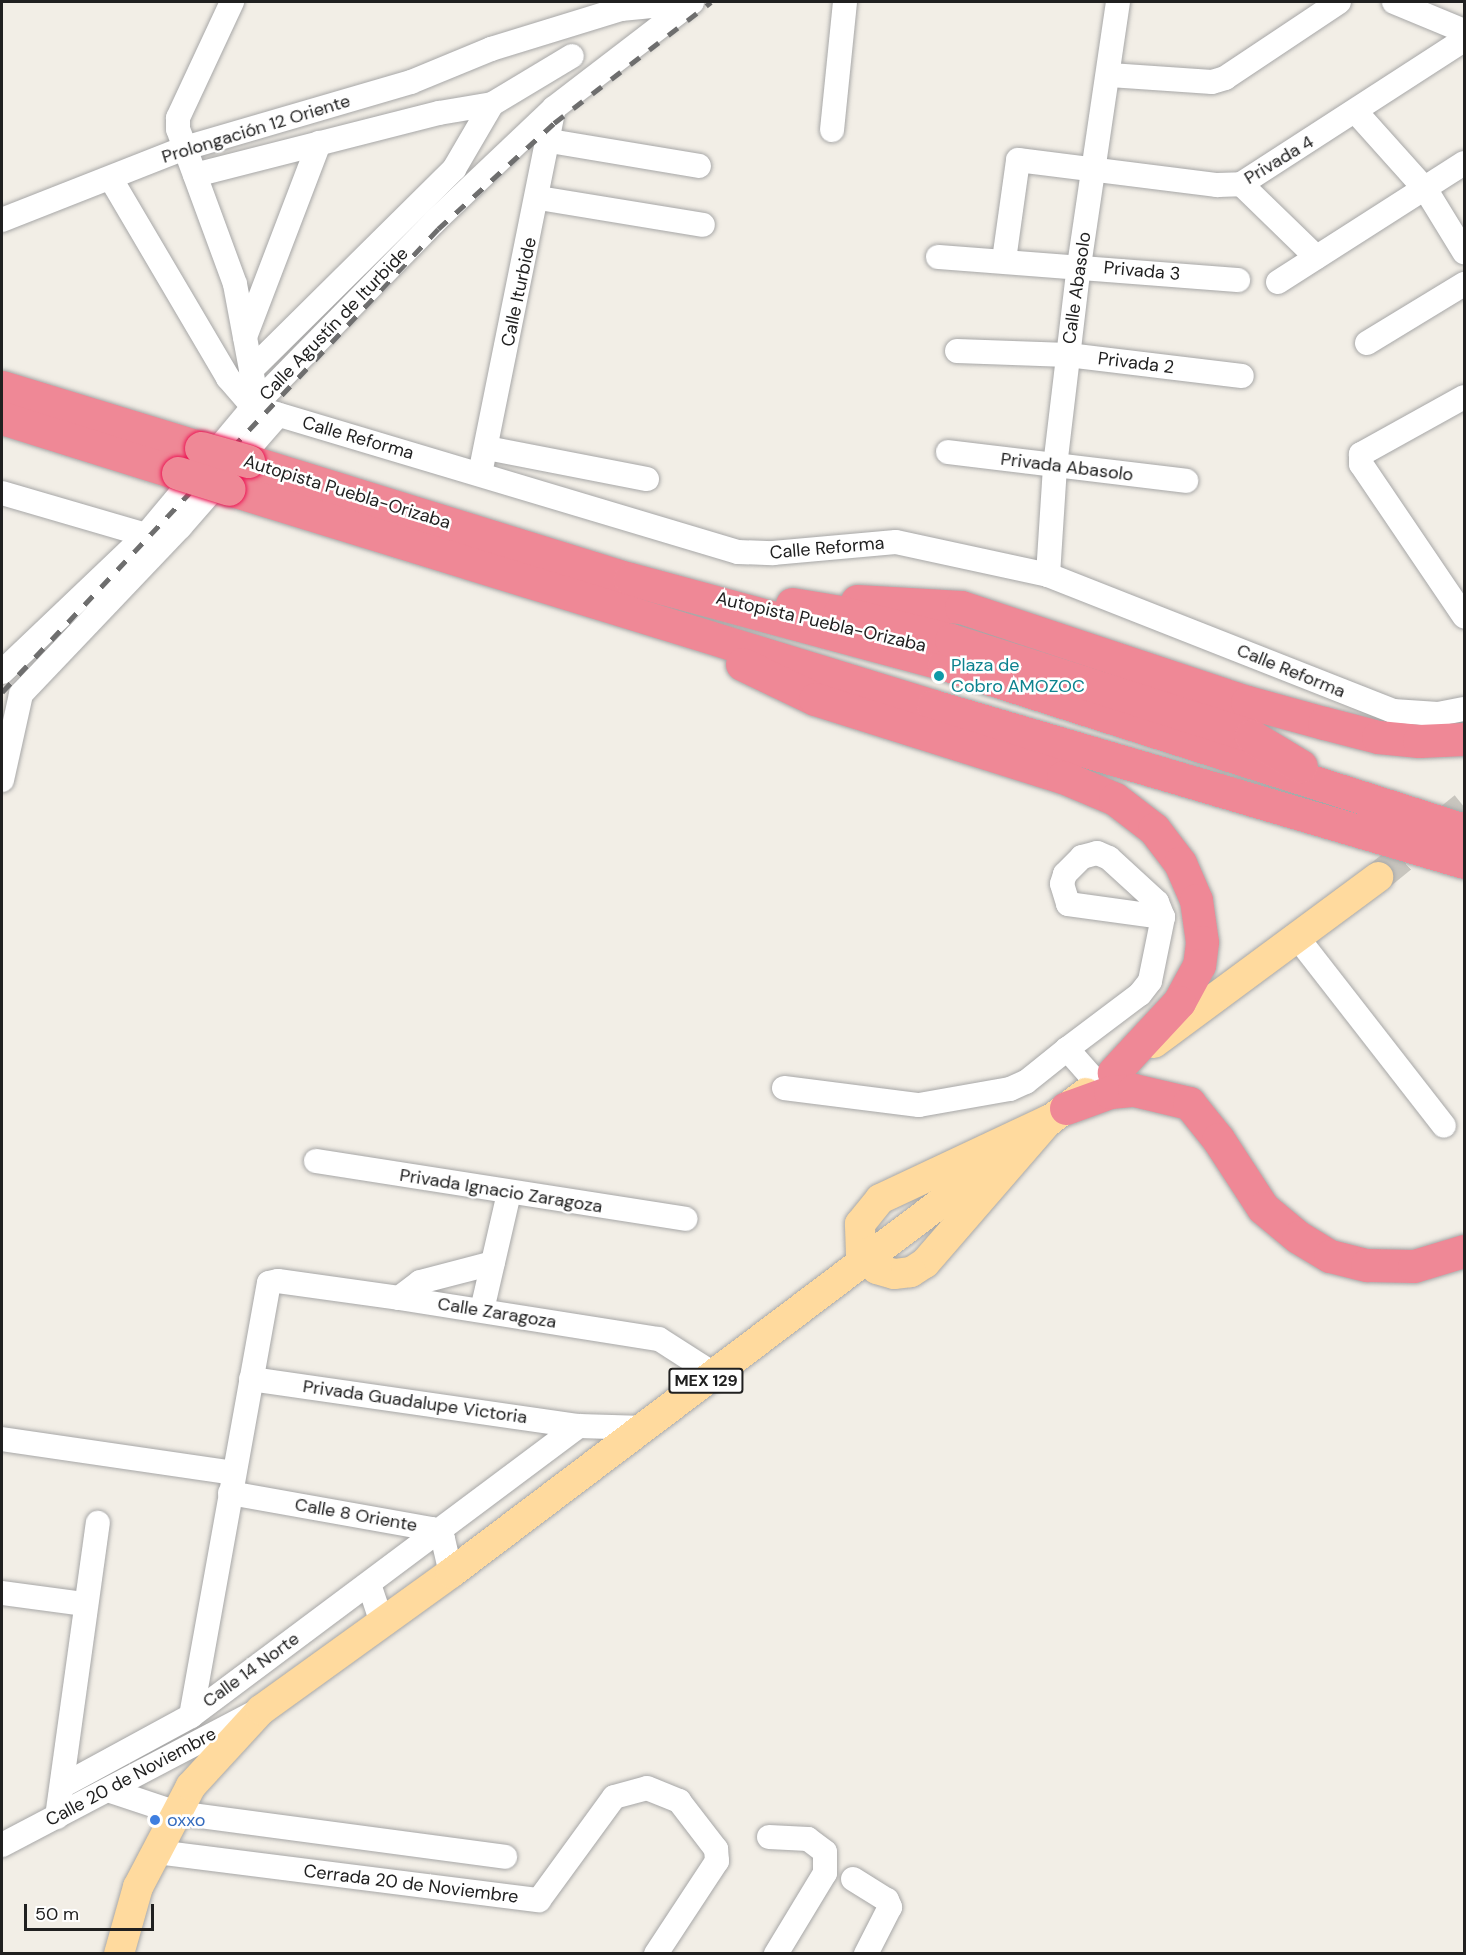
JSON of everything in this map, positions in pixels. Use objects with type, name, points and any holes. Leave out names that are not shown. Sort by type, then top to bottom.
[{"type":"highway","name":"Autopista Puebla-Orizaba","points":[[2,387],[630,579],[944,664],[1347,795],[1464,830]]},
{"type":"highway","name":"Autopista Puebla-Orizaba","points":[[2,418],[933,706],[1464,862]]},
{"type":"highway","name":"Autopista Puebla-Orizaba","points":[[630,579],[841,600],[956,624],[1135,682],[1251,735],[1347,795]]},
{"type":"highway","name":"Autopista Puebla-Orizaba","points":[[630,579],[840,612],[951,640],[1251,735]]},
{"type":"highway","name":"Autopista Puebla-Orizaba","points":[[580,596],[702,615],[929,675],[1084,722],[1211,774],[1260,802]]},
{"type":"highway","points":[[580,596],[694,641],[815,699],[1064,777],[1115,799],[1154,829],[1180,863],[1196,900],[1202,942],[1199,965],[1179,1002],[1106,1078]]},
{"type":"highway","points":[[841,600],[961,607],[1247,702],[1324,723],[1388,738],[1464,739]]},
{"type":"highway","points":[[1057,1114],[1110,1092],[1134,1090],[1189,1102],[1218,1139],[1263,1208],[1298,1237],[1330,1256],[1367,1266],[1414,1266],[1464,1251]]},
{"type":"main road","name":"MEX 129","points":[[119,1953],[138,1887],[191,1786],[261,1710],[451,1573],[867,1261],[1057,1114],[1378,877]]},
{"type":"main road","points":[[867,1261],[859,1244],[860,1224],[880,1198],[1057,1114]]},
{"type":"street","points":[[232,2],[178,118],[185,148],[235,284],[255,405]]},
{"type":"street","name":"Prolongación 12 Oriente","points":[[2,220],[185,148],[411,82],[491,49],[621,9],[692,2]]},
{"type":"street","name":"Calle Agustín de Iturbide","points":[[2,672],[146,535],[255,405],[435,221],[554,108],[692,2]]},
{"type":"street","points":[[832,130],[845,2]]},
{"type":"street","name":"Calle Abasolo","points":[[1048,575],[1055,466],[1068,355],[1079,266],[1110,75],[1118,2]]},
{"type":"street","points":[[1110,75],[1212,82],[1225,78],[1339,2]]},
{"type":"street","points":[[1394,2],[1464,31]]},
{"type":"street","name":"Privada 4","points":[[1004,260],[1018,160],[1096,167],[1217,184],[1240,184],[1455,47]]},
{"type":"street","points":[[195,175],[439,113],[492,104],[572,56]]},
{"type":"street","points":[[251,370],[454,169],[492,104]]},
{"type":"street","name":"Calle Iturbide","points":[[480,474],[539,198],[554,108]]},
{"type":"street","points":[[1356,112],[1426,190],[1464,252]]},
{"type":"street","points":[[550,141],[699,166]]},
{"type":"street","points":[[245,337],[320,143]]},
{"type":"street","points":[[1278,282],[1426,190],[1464,163]]},
{"type":"street","points":[[111,179],[228,378],[255,405]]},
{"type":"street","points":[[1240,184],[1316,257]]},
{"type":"street","points":[[539,198],[703,225]]},
{"type":"street","name":"Privada 3","points":[[938,257],[1004,260],[1238,280]]},
{"type":"street","points":[[1366,343],[1464,284]]},
{"type":"street","name":"Privada 2","points":[[957,351],[1068,355],[1242,376]]},
{"type":"street","points":[[1464,397],[1366,450],[1361,454],[1361,464],[1464,616]]},
{"type":"street","name":"Calle Reforma","points":[[255,405],[278,415],[738,552],[773,553],[896,542],[1048,575],[1393,711],[1438,714],[1464,709]]},
{"type":"street","points":[[2,780],[21,694],[180,526],[278,415]]},
{"type":"street","points":[[487,448],[647,479]]},
{"type":"street","name":"Privada Abasolo","points":[[948,452],[1186,481]]},
{"type":"street","points":[[2,493],[146,535]]},
{"type":"street","points":[[784,1088],[919,1105],[1010,1089],[1026,1082],[1140,994],[1150,981],[1163,917]]},
{"type":"street","points":[[1297,937],[1444,1125]]},
{"type":"street","points":[[1067,1049],[1106,1078]]},
{"type":"street","name":"Privada Ignacio Zaragoza","points":[[316,1161],[686,1219]]},
{"type":"street","points":[[482,1310],[509,1193]]},
{"type":"street","points":[[399,1298],[420,1282],[493,1263]]},
{"type":"street","name":"Calle Zaragoza","points":[[269,1283],[279,1281],[399,1298],[659,1339],[715,1375]]},
{"type":"street","name":"Calle 14 Norte","points":[[191,1716],[269,1283]]},
{"type":"street","name":"Privada Guadalupe Victoria","points":[[251,1379],[579,1426],[645,1428]]},
{"type":"street","name":"Calle 14 Norte","points":[[191,1716],[579,1426]]},
{"type":"street","name":"Calle 8 Oriente","points":[[2,1439],[232,1483],[440,1532],[451,1573]]},
{"type":"street","points":[[57,1817],[84,1604],[98,1523]]},
{"type":"street","points":[[369,1584],[382,1623]]},
{"type":"street","points":[[2,1593],[84,1604]]},
{"type":"street","name":"Calle 20 de Noviembre","points":[[2,1845],[261,1710]]},
{"type":"street","points":[[62,1786],[191,1716]]},
{"type":"street","points":[[161,1762],[166,1729]]},
{"type":"street","name":"Cerrada 20 de Noviembre","points":[[157,1851],[539,1900],[614,1797],[647,1788],[679,1801],[716,1849],[717,1861],[656,1953]]},
{"type":"street","points":[[108,1790],[177,1813],[504,1857]]},
{"type":"street","points":[[769,1837],[808,1839],[825,1852],[825,1873],[776,1953]]},
{"type":"street","points":[[853,1879],[887,1900],[890,1907],[866,1953]]},
{"type":"tunnel","points":[[1378,877],[1464,807]]},
{"type":"railway","points":[[2,692],[438,229],[554,123],[711,2]]},
{"type":"place","name":"Plaza de Cobro AMOZOC","points":[[939,676]]},
{"type":"place","name":"oxxo","points":[[155,1820]]}]
